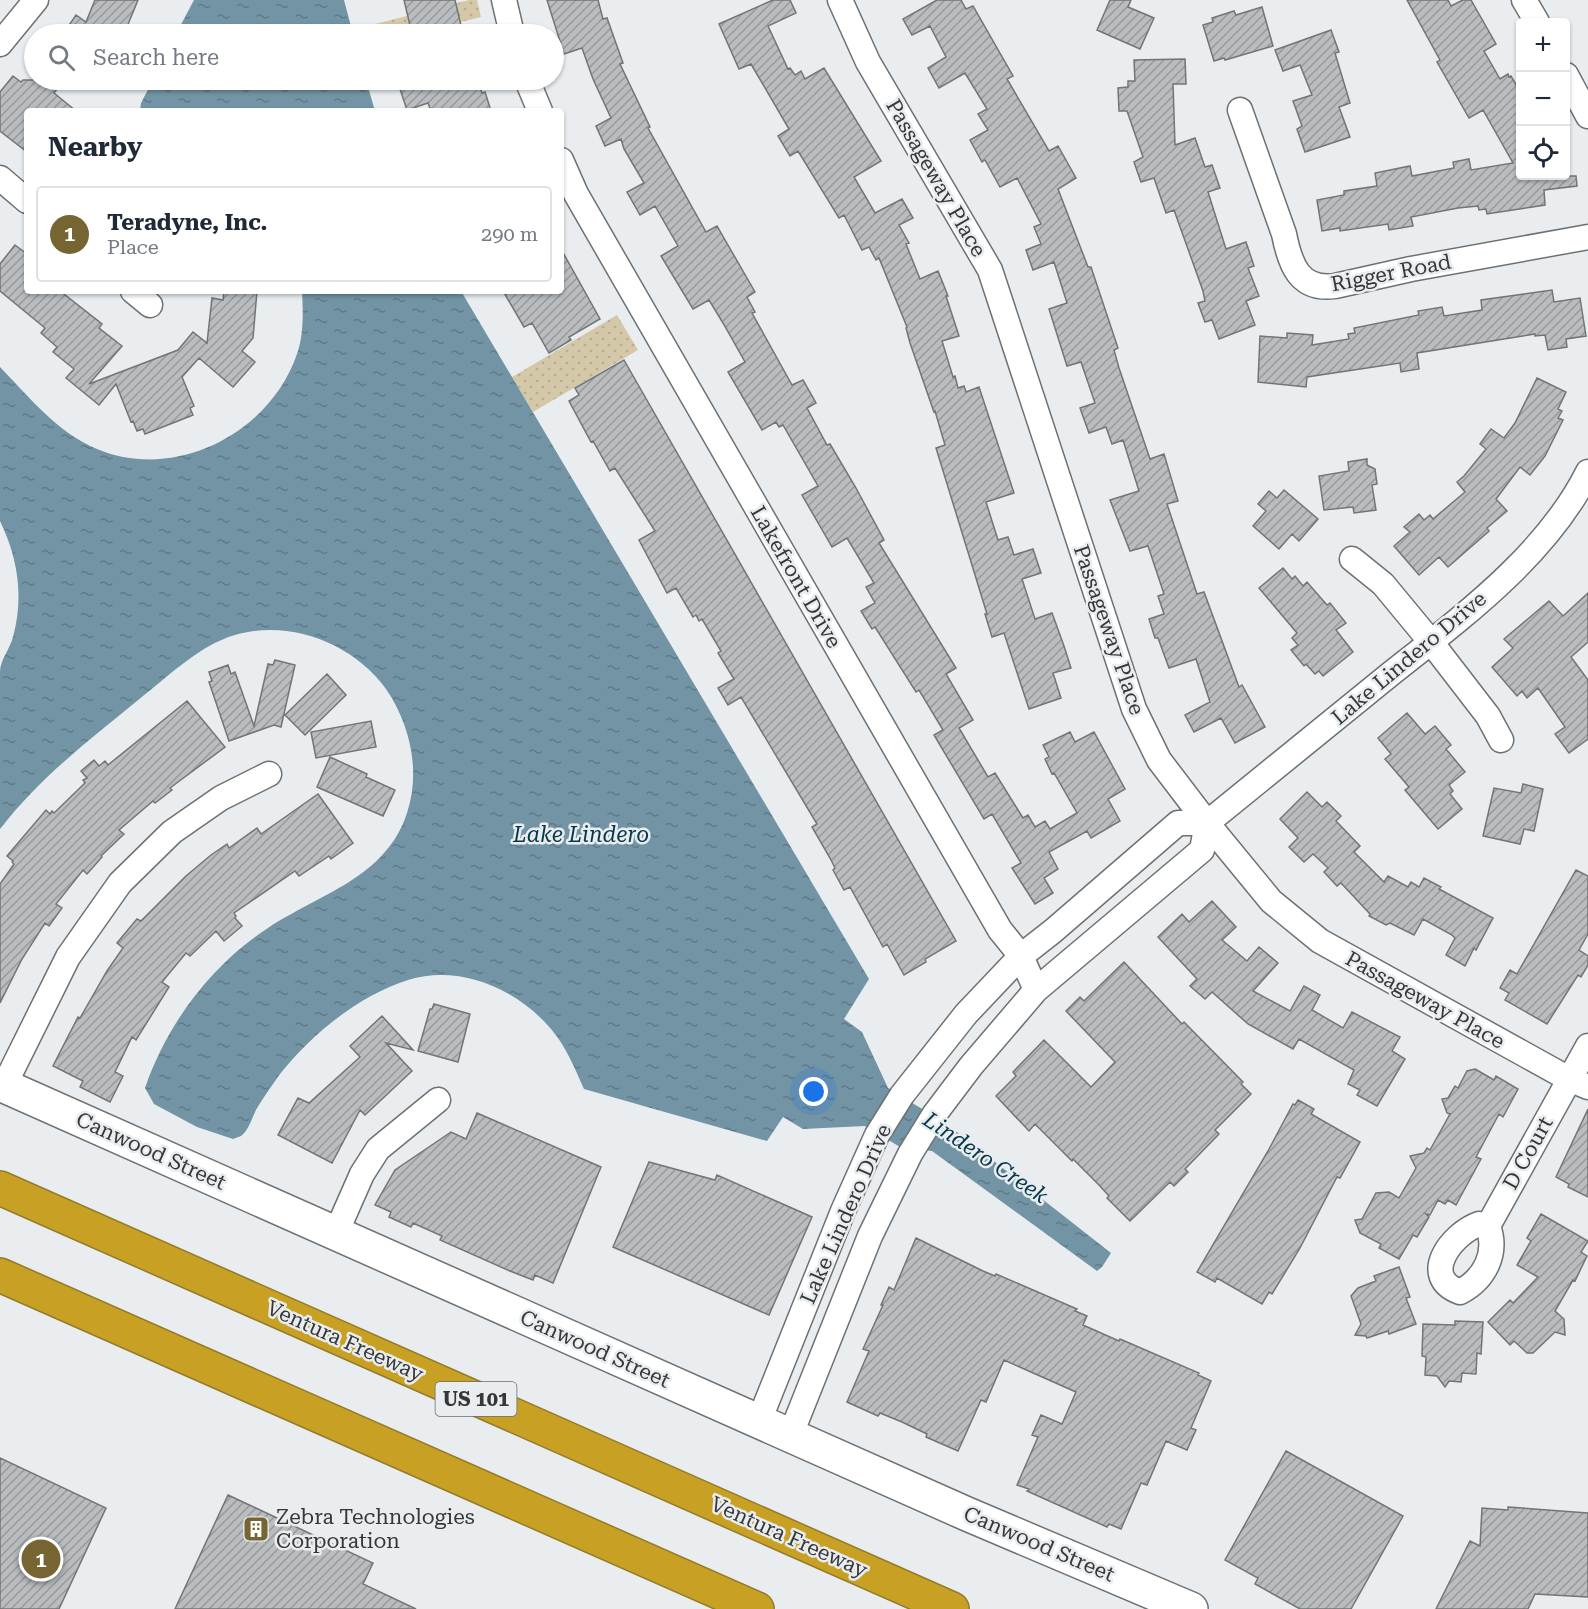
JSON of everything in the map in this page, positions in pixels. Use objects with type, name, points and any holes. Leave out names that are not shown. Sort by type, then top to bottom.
[{"type":"highway","name":"Ventura Freeway","points":[[0,1188],[952,1609]]},
{"type":"highway","points":[[0,1275],[757,1609]]},
{"type":"street","points":[[0,44],[36,0]]},
{"type":"street","points":[[504,0],[510,24]]},
{"type":"street","name":"Passageway Place","points":[[840,0],[868,62],[990,270],[1134,709],[1159,760],[1206,823],[1271,901],[1320,941],[1579,1083]]},
{"type":"street","points":[[1524,0],[1535,18]]},
{"type":"street","points":[[1570,82],[1588,116]]},
{"type":"street","points":[[531,90],[539,108]]},
{"type":"street","name":"Rigger Road","points":[[1240,110],[1284,234],[1288,256],[1297,274],[1323,288],[1411,269],[1588,237]]},
{"type":"street","name":"Lakefront Drive","points":[[564,167],[576,194],[1000,930],[1021,956],[1036,990]]},
{"type":"street","points":[[0,178],[24,198]]},
{"type":"street","name":"Lake Lindero Drive","points":[[759,1421],[843,1211],[877,1135],[902,1095],[966,1014],[1021,956],[1178,823],[1206,823],[1431,642],[1518,567],[1551,531],[1577,494],[1588,472]]},
{"type":"street","points":[[1353,559],[1383,584],[1431,642],[1488,716],[1501,740]]},
{"type":"street","points":[[2,1085],[68,957],[120,883],[172,832],[221,798],[269,774]]},
{"type":"street","name":"Lake Lindero Drive","points":[[791,1434],[870,1236],[910,1154],[934,1115],[971,1066],[1036,990],[1202,850],[1206,823]]},
{"type":"street","name":"D Court","points":[[1488,1226],[1579,1083],[1588,1046]]},
{"type":"street","name":"Canwood Street","points":[[2,1085],[967,1514],[1191,1609]]},
{"type":"street","points":[[336,1233],[362,1174],[378,1149],[438,1100]]},
{"type":"street","points":[[792,1341],[822,1352]]},
{"type":"shaded area","points":[[469,0],[477,0],[481,17],[453,24],[375,24]]},
{"type":"shaded area","points":[[617,315],[638,350],[533,412],[512,377]]},
{"type":"water","points":[[194,0],[344,0],[350,24],[181,24]]},
{"type":"water","points":[[148,90],[369,90],[374,108],[140,108]]},
{"type":"water","name":"Lake Lindero","points":[[302,294],[463,294],[869,979],[844,1019],[862,1032],[888,1088],[948,1125],[1111,1253],[1102,1267],[1097,1271],[932,1151],[900,1147],[865,1126],[803,1129],[783,1117],[767,1141],[584,1089],[561,1043],[537,1015],[522,1002],[505,992],[467,978],[448,975],[408,980],[389,987],[354,1006],[321,1031],[293,1059],[268,1091],[244,1133],[233,1139],[197,1127],[154,1104],[145,1088],[154,1064],[179,1019],[210,978],[247,943],[268,928],[349,882],[384,854],[397,835],[407,813],[413,781],[411,748],[401,717],[386,689],[356,659],[338,647],[298,633],[277,630],[235,635],[210,646],[186,661],[105,727],[33,791],[0,829],[0,672],[13,637],[18,592],[15,563],[0,521],[0,367],[57,424],[69,434],[97,449],[127,458],[158,459],[188,454],[216,443],[243,427],[265,407],[284,382],[297,354],[303,315]]},
{"type":"building","points":[[95,0],[138,0],[128,24],[70,24],[76,15],[86,22]]},
{"type":"building","points":[[404,0],[455,0],[461,24],[410,24]]},
{"type":"building","points":[[547,0],[598,0],[603,19],[607,18],[623,63],[620,64],[650,127],[648,128],[706,232],[717,226],[755,292],[747,297],[755,312],[752,313],[792,385],[803,380],[816,403],[807,408],[827,445],[830,444],[856,488],[884,540],[879,543],[956,668],[946,674],[973,720],[959,728],[988,777],[995,773],[1023,818],[1028,815],[1035,827],[1045,821],[1050,829],[1077,813],[1054,773],[1052,774],[1045,759],[1049,757],[1043,745],[1070,732],[1075,742],[1094,732],[1125,789],[1108,799],[1120,821],[1091,838],[1087,831],[1049,852],[1058,869],[1044,878],[1053,893],[1035,904],[1012,868],[1021,863],[992,814],[984,819],[934,735],[943,730],[919,690],[916,692],[875,627],[872,629],[861,611],[875,603],[866,587],[874,583],[847,538],[832,547],[802,495],[818,486],[783,425],[779,427],[776,422],[762,430],[728,372],[745,362],[723,323],[709,300],[693,309],[661,256],[678,246],[655,206],[640,215],[627,192],[644,183],[624,149],[621,139],[605,146],[596,126],[611,118],[582,48],[564,54],[564,24],[555,24]]},
{"type":"building","points":[[773,0],[790,0],[796,13],[768,26],[788,69],[790,68],[795,75],[801,71],[805,79],[824,68],[881,161],[854,177],[875,213],[902,199],[913,218],[899,225],[909,243],[906,244],[920,279],[938,271],[948,296],[946,296],[959,336],[942,341],[953,377],[955,376],[958,388],[964,386],[966,392],[979,387],[1014,493],[986,502],[998,540],[1008,537],[1014,555],[1033,549],[1041,573],[1022,579],[1035,619],[1052,613],[1071,668],[1053,673],[1061,698],[1029,709],[1004,633],[992,637],[936,448],[945,445],[935,411],[910,343],[907,327],[879,258],[876,260],[869,247],[862,250],[844,215],[839,218],[798,151],[790,156],[778,136],[789,129],[751,64],[739,69],[719,24]]},
{"type":"building","points":[[937,0],[961,0],[966,9],[973,6],[1013,76],[1007,79],[1049,151],[1058,146],[1076,178],[1058,189],[1088,267],[1091,267],[1118,348],[1114,350],[1119,368],[1150,459],[1164,454],[1178,501],[1167,504],[1197,594],[1204,592],[1239,687],[1242,685],[1265,727],[1235,743],[1221,718],[1194,732],[1185,715],[1210,702],[1196,659],[1169,668],[1158,638],[1155,638],[1149,619],[1164,614],[1158,596],[1164,594],[1148,546],[1130,551],[1110,500],[1139,491],[1123,440],[1112,444],[1106,427],[1089,433],[1080,408],[1095,403],[1081,362],[1067,366],[1049,309],[1067,303],[1054,262],[1033,270],[1026,250],[1041,244],[1034,227],[1041,224],[1017,178],[1000,187],[985,160],[982,162],[970,140],[988,130],[978,114],[987,109],[965,73],[939,88],[928,68],[946,57],[930,26],[912,35],[903,19]]},
{"type":"building","points":[[1110,0],[1131,0],[1128,7],[1154,18],[1140,49],[1097,30]]},
{"type":"building","points":[[1407,0],[1448,0],[1451,6],[1463,0],[1471,0],[1496,44],[1484,51],[1500,79],[1508,74],[1516,84],[1516,180],[1570,180],[1570,176],[1576,176],[1577,186],[1544,190],[1545,205],[1487,214],[1486,209],[1479,210],[1478,206],[1458,208],[1411,217],[1413,226],[1389,230],[1388,224],[1340,231],[1340,228],[1322,231],[1317,200],[1344,195],[1344,191],[1377,186],[1375,173],[1410,166],[1412,176],[1454,168],[1453,162],[1469,159],[1471,170],[1513,163],[1483,110],[1469,118],[1437,62],[1440,60]]},
{"type":"building","points":[[1262,7],[1273,46],[1214,61],[1203,25],[1213,22],[1212,18],[1234,11],[1236,15]]},
{"type":"building","points":[[1331,30],[1339,52],[1335,53],[1350,103],[1339,107],[1350,137],[1305,152],[1297,129],[1302,126],[1293,101],[1312,95],[1300,65],[1283,71],[1275,50]]},
{"type":"building","points":[[1185,59],[1186,84],[1173,84],[1175,145],[1195,138],[1205,167],[1212,165],[1220,188],[1208,192],[1226,249],[1246,242],[1254,266],[1248,268],[1259,296],[1246,301],[1255,325],[1219,339],[1212,320],[1205,322],[1198,303],[1205,301],[1203,291],[1174,210],[1166,213],[1154,178],[1141,182],[1134,162],[1143,157],[1127,111],[1119,111],[1118,88],[1128,87],[1128,81],[1135,81],[1134,60]]},
{"type":"building","points":[[13,76],[21,82],[24,80],[24,90],[57,90],[54,93],[72,108],[24,108],[24,150],[0,131],[0,92]]},
{"type":"building","points":[[400,90],[481,90],[482,93],[485,92],[490,108],[430,108],[428,103],[406,108]]},
{"type":"building","points":[[15,245],[24,252],[24,294],[64,294],[102,324],[99,328],[122,346],[89,384],[178,350],[193,332],[207,343],[212,298],[223,300],[224,294],[257,294],[253,338],[242,351],[255,362],[233,387],[199,358],[182,377],[194,406],[190,408],[193,415],[145,434],[143,429],[137,431],[133,421],[131,422],[116,384],[99,405],[66,378],[74,369],[53,352],[57,347],[41,333],[45,328],[0,291],[0,264]]},
{"type":"building","points":[[564,254],[600,319],[569,337],[571,340],[549,353],[532,323],[524,327],[505,294],[564,294]]},
{"type":"building","points":[[1552,290],[1554,302],[1580,298],[1586,336],[1566,339],[1567,347],[1548,350],[1545,335],[1535,336],[1535,334],[1417,353],[1419,369],[1401,372],[1400,363],[1307,377],[1306,387],[1258,382],[1260,336],[1287,338],[1287,333],[1313,335],[1312,345],[1349,339],[1348,334],[1355,333],[1354,328],[1419,315],[1418,311],[1442,307],[1444,316],[1482,310],[1481,300]]},
{"type":"building","points":[[624,360],[956,941],[925,959],[926,962],[904,975],[887,944],[883,947],[850,887],[844,890],[833,870],[835,868],[830,858],[812,827],[817,824],[741,697],[728,705],[718,688],[734,679],[718,653],[721,651],[702,619],[699,621],[696,615],[693,617],[676,588],[667,593],[639,540],[655,531],[615,468],[610,471],[569,401],[579,395],[575,388]]},
{"type":"building","points":[[1537,378],[1566,392],[1558,409],[1562,411],[1558,418],[1563,420],[1545,456],[1530,475],[1520,467],[1496,499],[1507,511],[1487,528],[1489,531],[1448,567],[1439,557],[1419,575],[1394,546],[1410,532],[1404,527],[1419,514],[1424,520],[1430,515],[1433,519],[1465,492],[1457,482],[1486,449],[1480,444],[1491,429],[1504,438],[1515,423]]},
{"type":"building","points":[[1367,459],[1367,465],[1375,469],[1377,484],[1372,485],[1376,510],[1354,513],[1353,507],[1324,510],[1319,476],[1349,471],[1348,462]]},
{"type":"building","points":[[1284,490],[1318,519],[1299,541],[1292,534],[1279,549],[1253,526],[1266,511],[1258,504],[1269,491],[1277,498]]},
{"type":"building","points":[[1283,568],[1292,579],[1295,576],[1303,586],[1307,582],[1327,605],[1330,603],[1346,623],[1336,630],[1353,652],[1323,676],[1319,671],[1315,674],[1306,664],[1304,666],[1291,650],[1298,645],[1292,638],[1297,633],[1259,588]]},
{"type":"building","points":[[1588,593],[1588,642],[1571,657],[1588,680],[1588,739],[1569,753],[1555,734],[1565,727],[1538,688],[1527,698],[1522,691],[1517,696],[1492,667],[1513,648],[1504,639],[1549,601],[1563,616]]},
{"type":"building","points":[[275,660],[295,665],[281,727],[274,725],[229,741],[209,682],[212,681],[209,672],[228,665],[231,674],[235,672],[254,726],[268,664],[273,665]]},
{"type":"building","points":[[327,674],[346,695],[305,735],[285,715]]},
{"type":"building","points":[[187,701],[225,747],[170,788],[172,790],[155,803],[153,801],[119,830],[124,834],[101,856],[87,874],[83,870],[56,904],[62,908],[49,926],[45,923],[22,959],[0,1003],[0,884],[14,864],[7,856],[46,810],[50,814],[52,811],[54,813],[85,783],[83,780],[87,778],[81,771],[94,760],[99,766],[105,761],[108,765]]},
{"type":"building","points":[[1407,713],[1425,734],[1435,726],[1451,745],[1446,749],[1465,772],[1449,785],[1453,791],[1450,794],[1462,809],[1438,829],[1405,790],[1409,787],[1385,759],[1391,754],[1378,738]]},
{"type":"building","points":[[371,721],[376,747],[316,758],[311,732]]},
{"type":"building","points":[[330,757],[395,790],[383,816],[317,787]]},
{"type":"building","points":[[1523,784],[1543,789],[1534,831],[1524,829],[1520,844],[1483,836],[1494,788],[1521,793]]},
{"type":"building","points":[[1307,792],[1322,807],[1327,802],[1341,816],[1336,821],[1360,846],[1354,852],[1384,882],[1388,876],[1408,887],[1411,882],[1419,887],[1424,878],[1441,887],[1439,889],[1493,918],[1465,966],[1446,955],[1455,938],[1452,935],[1423,919],[1414,935],[1369,916],[1370,914],[1341,883],[1337,886],[1324,872],[1328,868],[1313,854],[1304,862],[1289,847],[1298,838],[1280,819]]},
{"type":"building","points":[[318,794],[353,843],[331,859],[329,856],[299,876],[295,871],[234,913],[242,926],[224,941],[216,931],[190,956],[186,953],[162,982],[169,987],[136,1040],[132,1037],[115,1072],[123,1076],[110,1102],[80,1087],[83,1081],[53,1066],[78,1017],[80,1018],[123,948],[117,943],[137,919],[141,921],[186,876],[211,855],[227,844],[229,848],[257,828],[261,834]]},
{"type":"building","points":[[1576,870],[1588,876],[1588,934],[1579,950],[1588,956],[1588,965],[1581,977],[1578,975],[1547,1024],[1505,1000],[1509,993],[1500,988],[1510,970],[1517,974]]},
{"type":"building","points":[[1212,901],[1236,927],[1222,940],[1247,961],[1259,947],[1278,963],[1253,991],[1290,1011],[1304,986],[1320,995],[1312,1010],[1343,1028],[1352,1012],[1400,1037],[1392,1051],[1405,1059],[1377,1106],[1357,1095],[1360,1090],[1348,1084],[1354,1070],[1299,1039],[1293,1049],[1248,1024],[1212,992],[1205,999],[1190,986],[1197,979],[1158,937],[1182,914],[1189,922]]},
{"type":"building","points":[[1124,962],[1182,1024],[1184,1022],[1243,1082],[1241,1084],[1251,1094],[1215,1130],[1219,1134],[1185,1169],[1188,1172],[1174,1186],[1170,1182],[1130,1221],[1073,1159],[1072,1161],[1035,1124],[1029,1131],[996,1096],[1016,1076],[1013,1072],[1044,1040],[1091,1087],[1115,1062],[1066,1011],[1080,997],[1084,1001]]},
{"type":"building","points":[[434,1004],[470,1014],[458,1062],[418,1051],[430,1009]]},
{"type":"building","points":[[382,1016],[413,1050],[386,1043],[412,1071],[365,1115],[360,1110],[332,1163],[278,1135],[298,1098],[309,1103],[360,1057],[350,1046]]},
{"type":"building","points":[[1475,1069],[1494,1080],[1496,1076],[1518,1089],[1503,1117],[1499,1114],[1476,1157],[1481,1159],[1456,1205],[1448,1200],[1445,1204],[1438,1200],[1430,1215],[1426,1214],[1429,1217],[1417,1237],[1413,1235],[1399,1259],[1379,1248],[1381,1244],[1360,1233],[1355,1220],[1362,1219],[1376,1193],[1389,1192],[1399,1198],[1416,1168],[1410,1156],[1424,1153],[1427,1148],[1430,1150],[1450,1114],[1447,1113],[1442,1099],[1448,1098],[1455,1086],[1458,1088],[1467,1071]]},
{"type":"building","points":[[1298,1100],[1314,1109],[1311,1114],[1360,1142],[1340,1178],[1337,1177],[1300,1248],[1272,1294],[1269,1292],[1262,1304],[1217,1278],[1215,1282],[1197,1272],[1293,1104],[1295,1105]]},
{"type":"building","points":[[1588,1109],[1588,1197],[1568,1187],[1569,1184],[1556,1177]]},
{"type":"building","points":[[477,1113],[601,1167],[553,1283],[535,1275],[533,1280],[510,1271],[440,1240],[442,1236],[413,1223],[411,1227],[389,1217],[391,1212],[375,1205],[395,1170],[451,1132],[466,1139]]},
{"type":"building","points":[[649,1162],[715,1180],[717,1175],[812,1217],[769,1315],[613,1247]]},
{"type":"building","points":[[1541,1214],[1588,1241],[1581,1252],[1587,1256],[1575,1281],[1573,1280],[1555,1311],[1564,1319],[1565,1335],[1555,1332],[1533,1353],[1527,1353],[1514,1341],[1510,1345],[1488,1322],[1510,1300],[1513,1303],[1538,1277],[1517,1265],[1531,1241],[1527,1238]]},
{"type":"building","points":[[916,1238],[983,1271],[995,1276],[996,1274],[1077,1309],[1075,1311],[1087,1316],[1083,1325],[1199,1373],[1198,1375],[1211,1381],[1191,1428],[1196,1430],[1187,1450],[1166,1441],[1147,1485],[1141,1483],[1121,1529],[1109,1524],[1107,1527],[1017,1485],[1038,1437],[1032,1435],[1041,1415],[1062,1424],[1076,1392],[1004,1360],[986,1402],[981,1400],[958,1451],[926,1437],[927,1434],[902,1422],[880,1413],[878,1416],[847,1402],[869,1351],[863,1349],[883,1305],[881,1305],[889,1287],[894,1290]]},
{"type":"building","points":[[1399,1267],[1410,1297],[1406,1298],[1416,1324],[1389,1334],[1388,1331],[1367,1338],[1355,1335],[1361,1324],[1351,1296],[1358,1288],[1376,1281],[1374,1276]]},
{"type":"building","points":[[1455,1321],[1483,1322],[1481,1354],[1477,1353],[1476,1374],[1462,1373],[1461,1382],[1449,1381],[1445,1387],[1437,1376],[1425,1375],[1426,1357],[1422,1356],[1423,1324],[1455,1325]]},
{"type":"building","points":[[1286,1451],[1403,1516],[1351,1609],[1300,1609],[1255,1584],[1258,1578],[1225,1560]]},
{"type":"building","points":[[0,1458],[106,1508],[59,1609],[0,1609]]},
{"type":"building","name":"Zebra Technologies Corporation","points":[[228,1495],[373,1563],[363,1584],[416,1609],[175,1609]]},
{"type":"building","points":[[1508,1507],[1588,1513],[1588,1597],[1535,1594],[1528,1609],[1436,1609],[1470,1541],[1480,1546],[1482,1508],[1508,1510]]},
{"type":"place","name":"Zebra Technologies Corporation","points":[[256,1529]]},
{"type":"place","name":"Teradyne, Inc.","points":[[41,1559]]},
{"type":"water label","name":"Lindero Creek","points":[[986,1157]]}]
